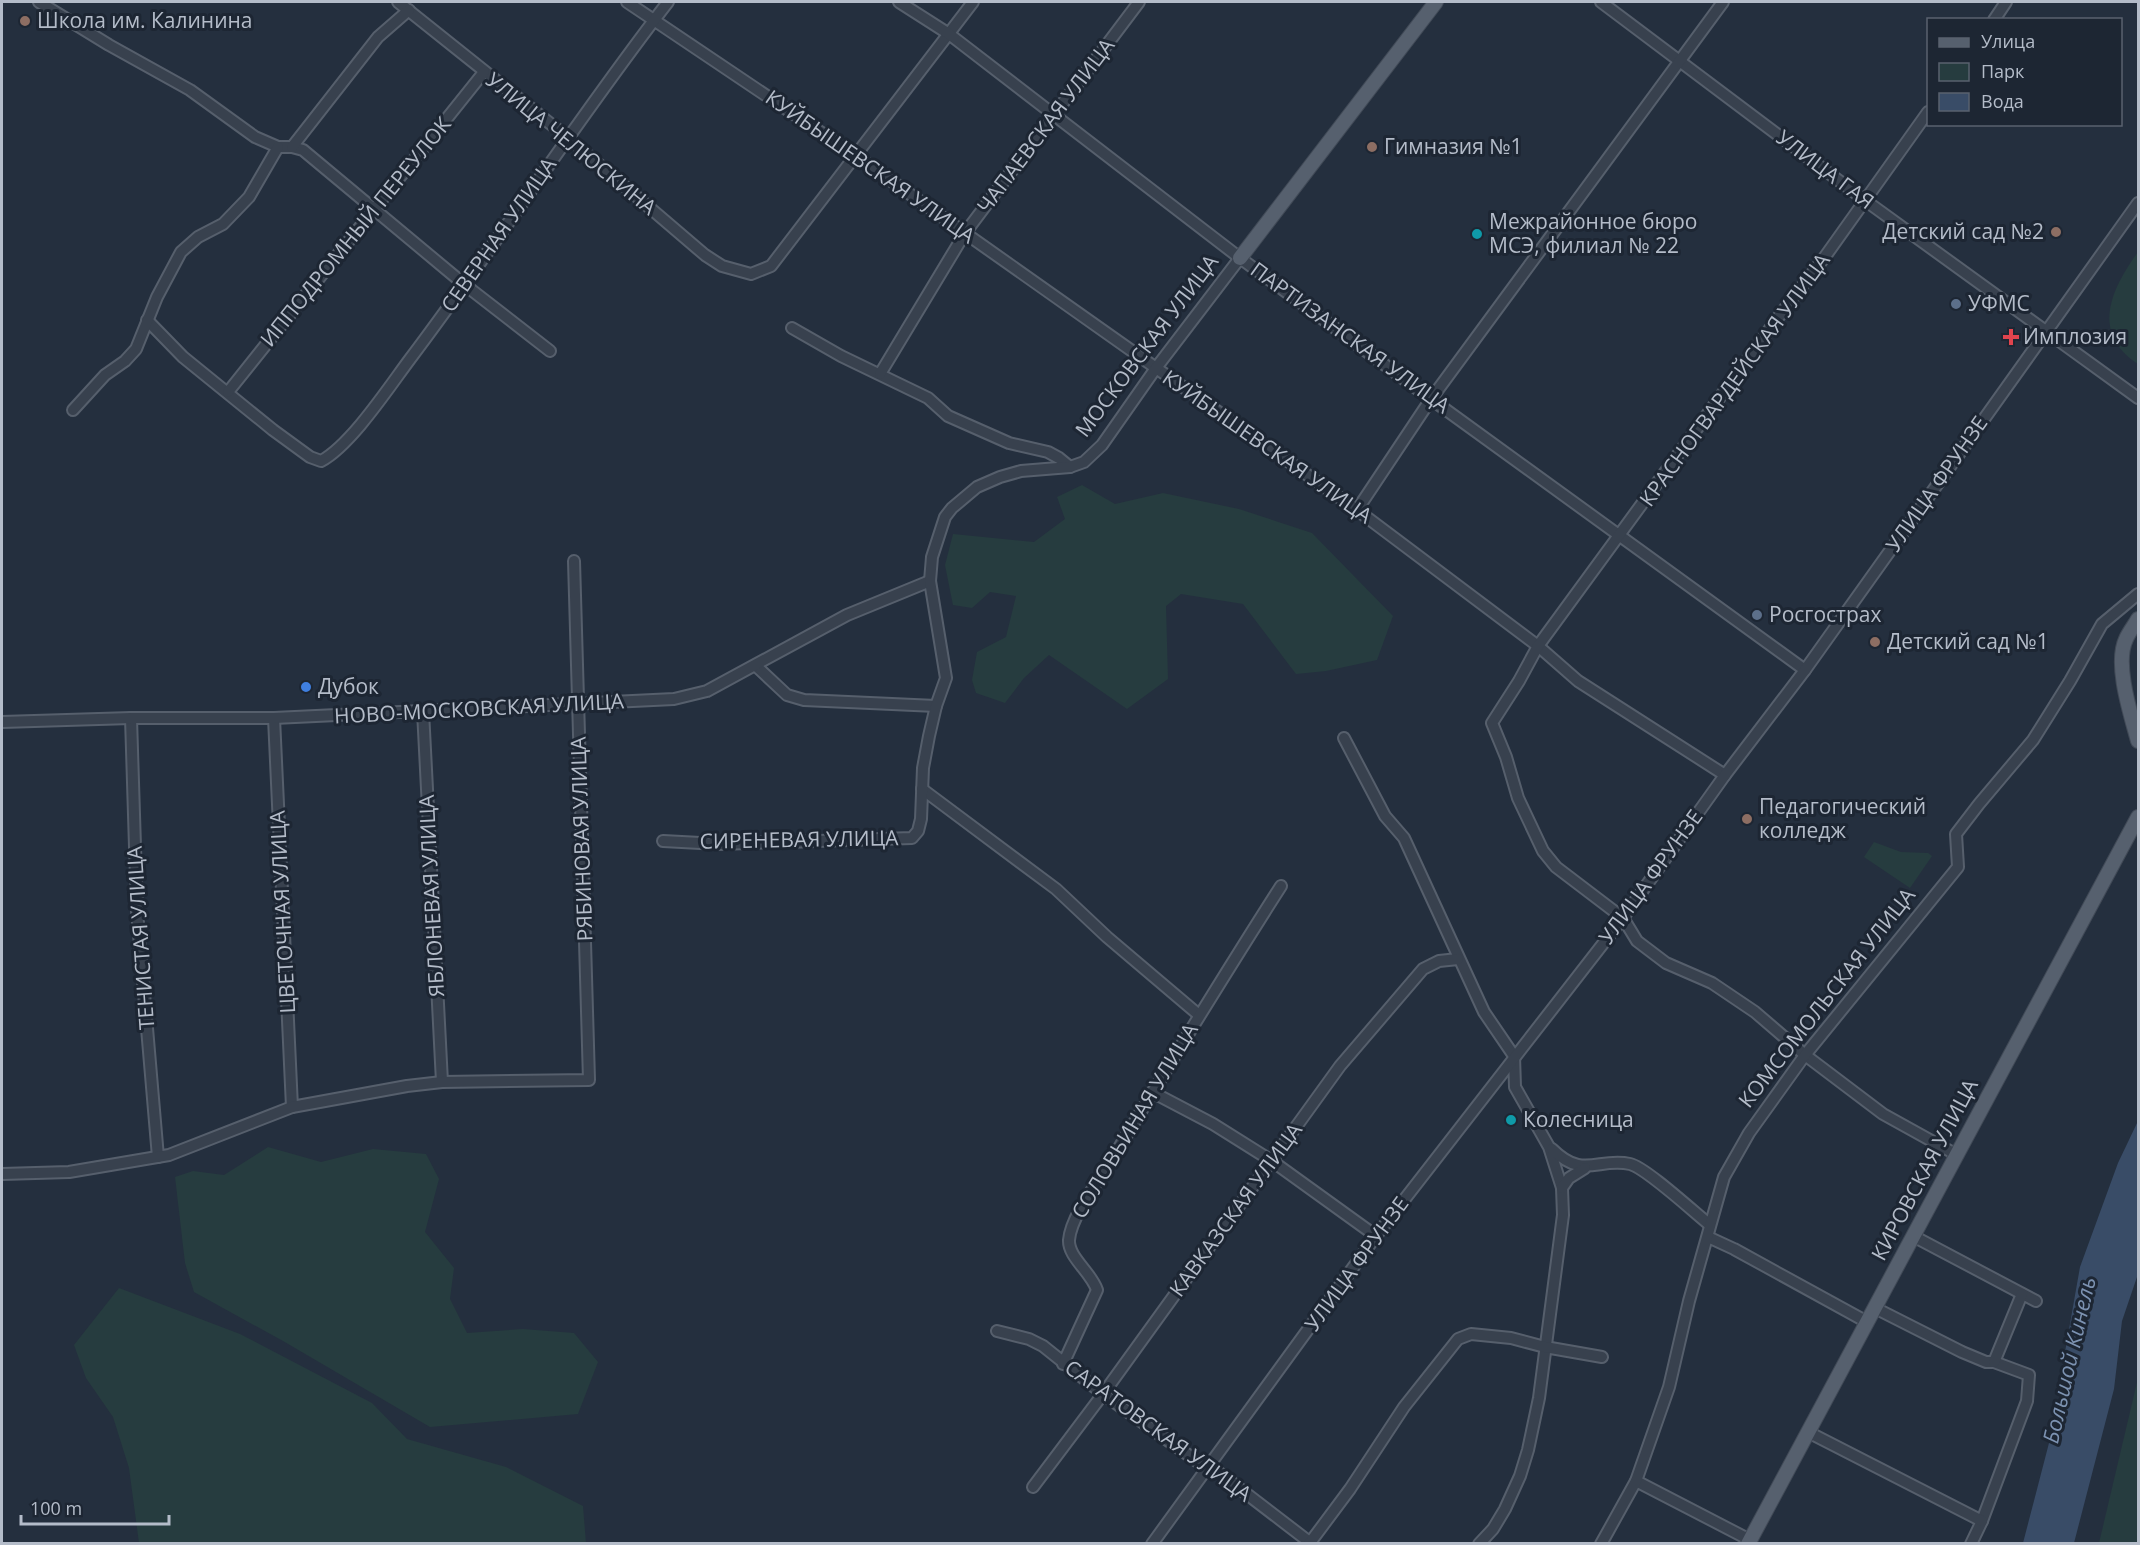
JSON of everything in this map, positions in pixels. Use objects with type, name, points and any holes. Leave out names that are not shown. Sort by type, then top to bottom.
[{"type":"main road","name":"МОСКОВСКАЯ УЛИЦА","points":[[1240,258],[1436,2]]},
{"type":"main road","points":[[2139,619],[2125,641],[2122,662],[2129,709],[2139,741]]},
{"type":"main road","name":"КИРОВСКАЯ УЛИЦА","points":[[1749,1542],[2139,817]]},
{"type":"street","points":[[39,2],[109,45],[190,90],[255,137],[278,147],[303,150],[465,285],[550,351]]},
{"type":"street","name":"УЛИЦА ЧЕЛЮСКИНА","points":[[398,2],[567,137],[705,255],[722,266],[751,274],[771,266],[856,156]]},
{"type":"street","name":"КУЙБЫШЕВСКАЯ УЛИЦА","points":[[627,2],[856,156],[1357,510],[1538,646],[1578,681],[1725,775]]},
{"type":"street","name":"СЕВЕРНАЯ УЛИЦА","points":[[228,392],[273,430],[310,457],[321,461],[332,455],[372,409],[465,285],[567,137],[668,2]]},
{"type":"street","name":"ПАРТИЗАНСКАЯ УЛИЦА","points":[[899,2],[949,33],[1240,258],[1805,670]]},
{"type":"street","points":[[856,156],[973,2]]},
{"type":"street","name":"ЧАПАЕВСКАЯ УЛИЦА","points":[[880,374],[965,233],[1139,2]]},
{"type":"street","name":"УЛИЦА ГАЯ","points":[[1601,2],[1866,201],[2139,398]]},
{"type":"street","points":[[1357,510],[1431,399],[1723,2]]},
{"type":"street","points":[[1995,18],[2006,2]]},
{"type":"street","points":[[292,147],[378,37],[409,10]]},
{"type":"street","name":"ИППОДРОМНЫЙ ПЕРЕУЛОК","points":[[228,392],[484,72]]},
{"type":"street","name":"КРАСНОГВАРДЕЙСКАЯ УЛИЦА","points":[[1623,918],[1556,867],[1543,850],[1518,798],[1506,757],[1492,723],[1520,681],[1538,646],[1927,115]]},
{"type":"street","points":[[73,410],[105,375],[125,361],[136,349],[147,320],[181,252],[198,237],[223,224],[249,197],[278,147]]},
{"type":"street","name":"УЛИЦА ФРУНЗЕ","points":[[1152,1544],[1376,1236],[1623,918],[1725,775],[1805,670],[2139,203]]},
{"type":"street","name":"МОСКОВСКАЯ УЛИЦА","points":[[946,678],[930,581],[932,557],[945,517],[977,487],[1000,477],[1022,471],[1070,467],[1084,462],[1102,444],[1240,258]]},
{"type":"street","points":[[147,320],[183,357],[228,392]]},
{"type":"street","points":[[792,328],[841,356],[928,398],[948,416],[1009,443],[1048,452],[1070,467]]},
{"type":"street","name":"РЯБИНОВАЯ УЛИЦА","points":[[442,1082],[590,1080],[574,561]]},
{"type":"street","name":"НОВО-МОСКОВСКАЯ УЛИЦА","points":[[2,722],[131,718],[274,718],[674,699],[707,691],[847,615],[930,581]]},
{"type":"street","name":"КОМСОМОЛЬСКАЯ УЛИЦА","points":[[1601,1544],[1636,1481],[1669,1387],[1689,1301],[1724,1177],[1739,1150],[1805,1055],[1958,867],[1956,834],[2033,740],[2102,624],[2139,594]]},
{"type":"street","points":[[756,666],[787,695],[804,700],[936,706]]},
{"type":"street","name":"СИРЕНЕВАЯ УЛИЦА","points":[[663,841],[719,844],[912,838],[918,831],[925,758],[936,706],[946,678]]},
{"type":"street","name":"ЯБЛОНЕВАЯ УЛИЦА","points":[[423,711],[442,1082]]},
{"type":"street","name":"ТЕНИСТАЯ УЛИЦА","points":[[131,718],[137,911],[158,1157]]},
{"type":"street","name":"ЦВЕТОЧНАЯ УЛИЦА","points":[[274,718],[292,1107]]},
{"type":"street","points":[[1344,738],[1385,816],[1404,838],[1484,1012],[1514,1056],[1515,1087],[1549,1147],[1562,1188],[1563,1215],[1539,1398],[1528,1450],[1520,1476],[1493,1529],[1479,1544]]},
{"type":"street","points":[[922,789],[1056,889],[1107,937],[1198,1015]]},
{"type":"street","name":"СОЛОВЬИНАЯ УЛИЦА","points":[[1063,1364],[1097,1290],[1091,1276],[1073,1255],[1068,1242],[1078,1212],[1198,1015],[1281,886]]},
{"type":"street","points":[[1623,918],[1636,941],[1666,963],[1712,983],[1729,994],[1883,1114],[1957,1155]]},
{"type":"street","name":"КАВКАЗСКАЯ УЛИЦА","points":[[1033,1487],[1340,1066],[1423,969],[1439,961],[1458,959]]},
{"type":"street","points":[[2,1174],[69,1172],[169,1155],[292,1107],[442,1082]]},
{"type":"street","points":[[1152,1092],[1213,1124],[1272,1161],[1376,1236]]},
{"type":"street","points":[[1549,1147],[1559,1156],[1585,1168]]},
{"type":"street","points":[[1562,1188],[1569,1178],[1585,1168],[1608,1164],[1631,1164],[1650,1176],[1710,1225]]},
{"type":"street","points":[[1913,1236],[2036,1301]]},
{"type":"street","points":[[1708,1237],[1867,1322]]},
{"type":"street","points":[[1994,1362],[2022,1294]]},
{"type":"street","points":[[1875,1308],[1962,1352],[2030,1375],[2027,1401],[1982,1521],[1971,1544]]},
{"type":"street","name":"САРАТОВСКАЯ УЛИЦА","points":[[997,1331],[1043,1346],[1103,1394],[1198,1462],[1209,1465],[1310,1543]]},
{"type":"street","points":[[1310,1543],[1350,1489],[1404,1407],[1458,1339],[1471,1334],[1511,1338],[1545,1347],[1602,1357]]},
{"type":"street","points":[[1808,1432],[1982,1521]]},
{"type":"street","points":[[1636,1481],[1749,1542]]},
{"type":"green space","points":[[2138,252],[2138,364],[2123,352],[2114,339],[2110,325],[2110,310],[2120,281]]},
{"type":"green space","points":[[1082,485],[1115,504],[1163,493],[1239,509],[1312,533],[1393,616],[1377,660],[1326,671],[1296,674],[1243,604],[1181,594],[1166,606],[1168,679],[1127,709],[1049,655],[1024,678],[1005,703],[976,693],[972,680],[977,652],[1006,637],[1016,596],[990,592],[972,608],[953,605],[945,565],[953,534],[1034,542],[1065,519],[1057,497]]},
{"type":"green space","points":[[1874,842],[1901,852],[1928,853],[1932,856],[1910,888],[1864,857]]},
{"type":"green space","points":[[268,1147],[321,1162],[373,1149],[426,1154],[439,1179],[425,1232],[454,1268],[450,1299],[467,1333],[523,1329],[574,1333],[598,1362],[578,1414],[430,1427],[194,1292],[185,1263],[175,1177],[193,1171],[224,1175]]},
{"type":"green space","points":[[119,1288],[240,1334],[372,1403],[407,1439],[506,1467],[583,1506],[586,1543],[139,1543],[129,1468],[113,1417],[86,1378],[74,1345]]},
{"type":"green space","points":[[2138,1378],[2138,1543],[2099,1543]]},
{"type":"water","name":"Большой Кинель","points":[[2138,1121],[2138,1274],[2122,1321],[2114,1389],[2074,1543],[2023,1543],[2049,1443],[2060,1417],[2062,1369],[2080,1267],[2118,1163]]},
{"type":"place","name":"Школа им. Калинина","points":[[25,21]]},
{"type":"place","name":"Гимназия №1","points":[[1372,147]]},
{"type":"place","name":"Детский сад №2","points":[[2056,232]]},
{"type":"place","name":"Межрайонное бюро МСЭ, филиал № 22","points":[[1477,234]]},
{"type":"place","name":"УФМС","points":[[1956,304]]},
{"type":"place","name":"Имплозия","points":[[2011,337]]},
{"type":"place","name":"Росгострах","points":[[1757,615]]},
{"type":"place","name":"Детский сад №1","points":[[1875,642]]},
{"type":"place","name":"Дубок","points":[[306,687]]},
{"type":"place","name":"Педагогический колледж","points":[[1747,819]]},
{"type":"place","name":"Колесница","points":[[1511,1120]]}]
